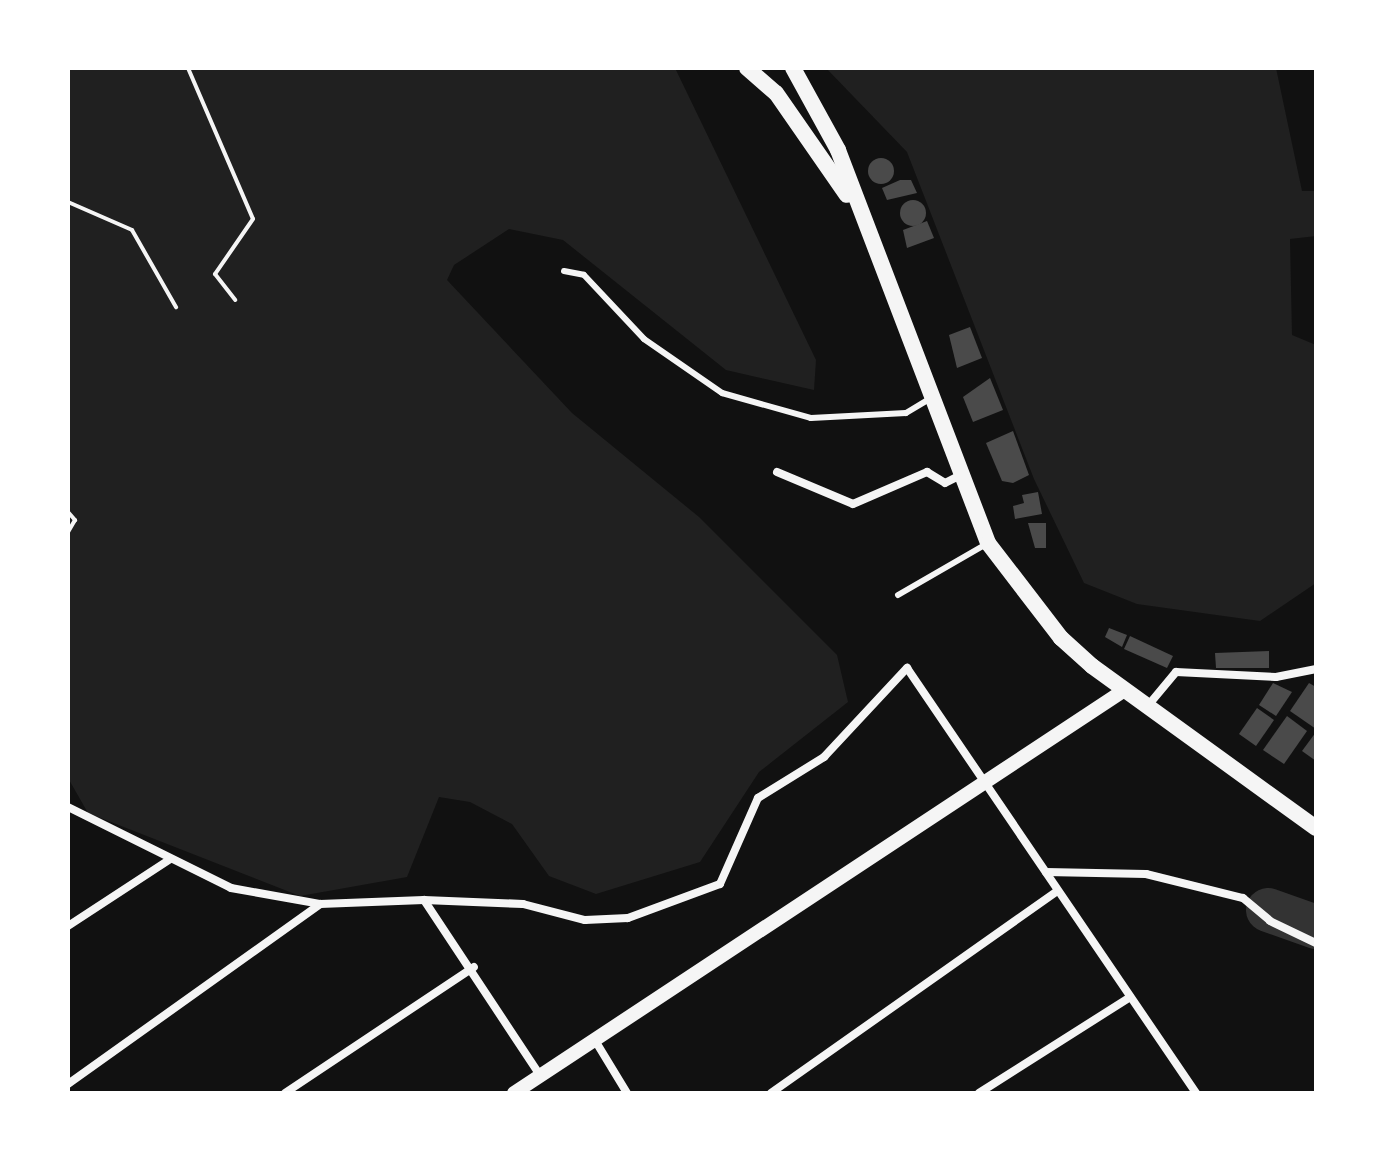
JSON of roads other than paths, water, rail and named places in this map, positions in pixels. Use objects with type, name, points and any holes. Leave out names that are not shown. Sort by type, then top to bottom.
[{"type":"main road","points":[[747,68],[776,93],[863,220]]},
{"type":"main road","points":[[793,68],[832,137],[929,399],[988,543],[1061,638],[1123,691],[1316,828]]},
{"type":"street","points":[[777,472],[853,504],[927,472],[945,483],[961,475]]},
{"type":"street","points":[[68,807],[169,860],[231,888],[320,904],[424,900],[523,904],[585,920],[628,918],[720,884],[758,798],[824,757],[907,668],[1196,1093]]},
{"type":"street","points":[[1146,708],[1176,672],[1276,677],[1316,669]]},
{"type":"street","points":[[514,1093],[596,1042],[1123,691]]},
{"type":"street","points":[[68,926],[169,860]]},
{"type":"street","points":[[1046,872],[1146,874],[1243,898],[1316,943]]},
{"type":"street","points":[[771,1093],[1057,891]]},
{"type":"street","points":[[424,900],[474,967],[540,1075]]},
{"type":"street","points":[[68,1084],[320,904]]},
{"type":"street","points":[[285,1093],[474,967]]},
{"type":"street","points":[[979,1093],[1130,997]]},
{"type":"street","points":[[596,1042],[627,1093]]},
{"type":"lane","points":[[564,271],[584,275],[644,339],[722,393],[811,418],[906,413],[929,399]]},
{"type":"lane","points":[[898,595],[988,543]]},
{"type":"waterway","points":[[1268,910],[1316,927]]}]
